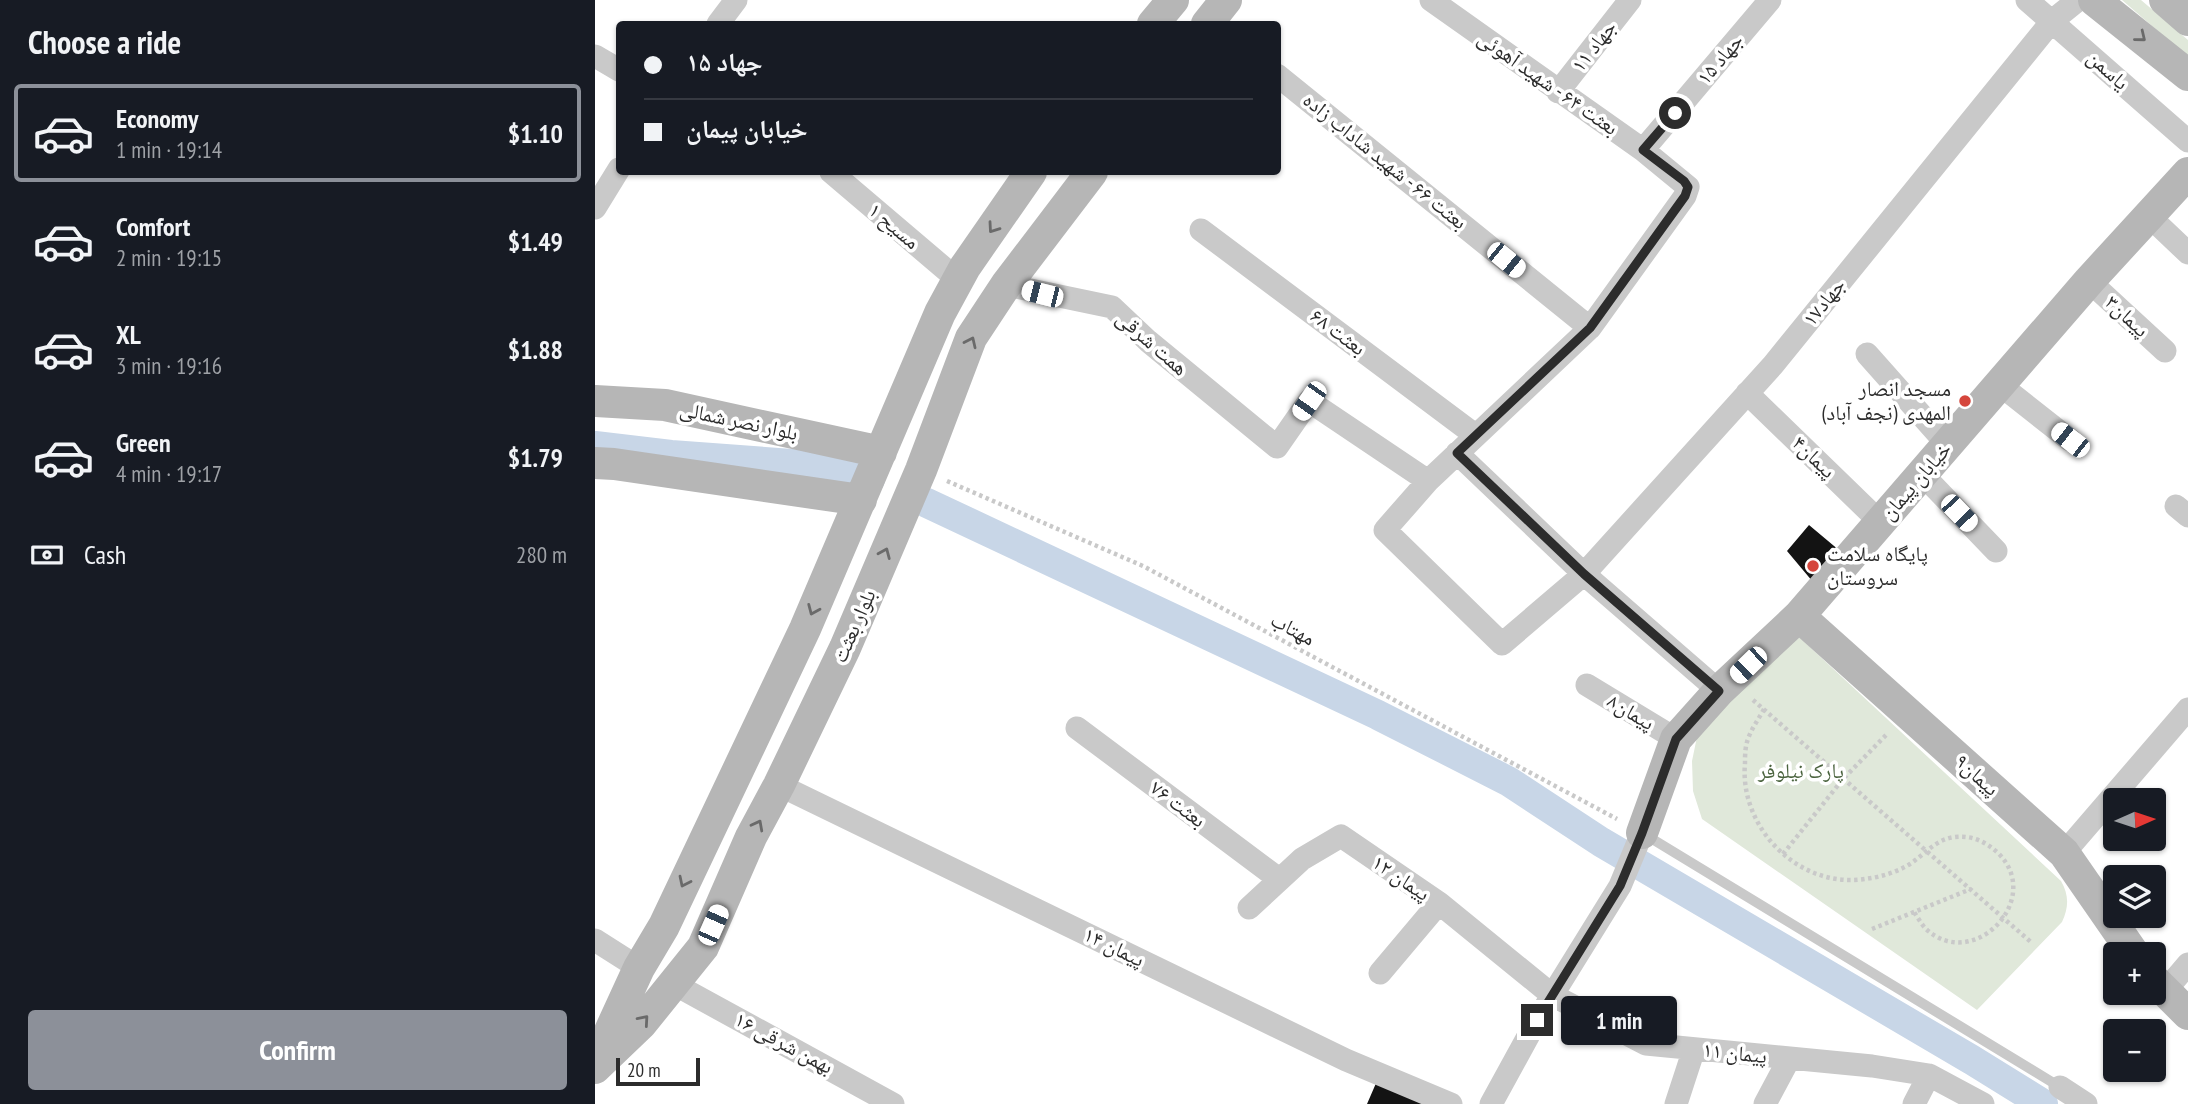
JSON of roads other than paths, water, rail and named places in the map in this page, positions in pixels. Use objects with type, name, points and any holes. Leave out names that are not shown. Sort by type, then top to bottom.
[{"type":"street","points":[[720,21],[736,0]]},
{"type":"street","points":[[1156,21],[1173,0]]},
{"type":"street","name":"بعثت ۶۴ - شهید آهوئی","points":[[1431,0],[1643,150],[1688,187],[1685,196],[1590,328]]},
{"type":"street","name":"جهاد ۱۱","points":[[1558,92],[1630,0]]},
{"type":"street","name":"جهاد ۱۵","points":[[1643,150],[1770,0]]},
{"type":"street","name":"یاسمن","points":[[2027,0],[2188,141]]},
{"type":"street","name":"جهاد۱۷","points":[[1428,481],[1385,530],[1502,644],[1584,574],[1748,393],[2052,20],[2078,0]]},
{"type":"street","points":[[2094,0],[2188,75]]},
{"type":"street","points":[[2165,0],[2188,20]]},
{"type":"street","points":[[595,55],[616,68]]},
{"type":"street","name":"بعثت ۶۶ - شهید شاداب زاده","points":[[1281,78],[1590,328]]},
{"type":"street","name":"خیابان پیمان","points":[[1639,840],[1676,739],[1725,686],[1799,616],[2089,281],[2188,173]]},
{"type":"street","points":[[595,208],[616,174]]},
{"type":"street","name":"مسیح ۱","points":[[835,175],[958,280]]},
{"type":"street","name":"بلوار بعثت","points":[[595,1065],[639,968],[664,926],[805,629],[940,313],[958,280],[1029,175]]},
{"type":"street","name":"بلوار بعثت","points":[[595,1065],[641,1024],[703,947],[751,837],[845,648],[921,470],[971,338],[1006,285],[1090,175]]},
{"type":"street","points":[[2149,216],[2188,253]]},
{"type":"street","name":"بعثت ۶۸","points":[[1201,230],[1475,435]]},
{"type":"street","name":"پیمان۳","points":[[2089,281],[2165,351]]},
{"type":"street","name":"همت شرقی","points":[[1006,285],[1112,307],[1277,447],[1309,401],[1428,481]]},
{"type":"street","points":[[1428,481],[1590,328]]},
{"type":"street","points":[[1867,354],[1947,444]]},
{"type":"street","points":[[1999,384],[2070,440]]},
{"type":"street","name":"پیمان۴","points":[[1748,393],[1880,522]]},
{"type":"street","name":"بلوار نصر شمالی","points":[[595,401],[665,405],[881,452]]},
{"type":"street","points":[[1457,453],[1584,574],[1725,686]]},
{"type":"street","points":[[595,463],[861,500]]},
{"type":"street","points":[[1921,474],[1996,551]]},
{"type":"street","name":"پیمان۹","points":[[1799,616],[2064,853],[2126,942]]},
{"type":"street","name":"پیمان۸","points":[[1587,685],[1676,739]]},
{"type":"street","points":[[2064,853],[2188,709]]},
{"type":"street","name":"بعثت ۷۶","points":[[1077,728],[1279,879]]},
{"type":"street","name":"پیمان ۱۴","points":[[779,785],[1346,1060],[1451,1104]]},
{"type":"street","name":"پیمان ۱۲","points":[[1249,908],[1302,859],[1341,836],[1439,903],[1552,995]]},
{"type":"street","points":[[1491,1104],[1552,995],[1620,886],[1639,840]]},
{"type":"street","points":[[1380,974],[1439,903]]},
{"type":"street","points":[[595,940],[639,968]]},
{"type":"street","points":[[2166,980],[2188,964]]},
{"type":"street","name":"بهمن شرقی ۱۶","points":[[674,984],[881,1101]]},
{"type":"street","points":[[2166,991],[2188,1014]]},
{"type":"street","name":"پیمان ۱۱","points":[[1552,995],[1646,1044],[1872,1066],[1929,1075],[1983,1104]]},
{"type":"street","points":[[1676,1104],[1694,1049]]},
{"type":"street","points":[[1765,1104],[1789,1059]]},
{"type":"street","points":[[1914,1104],[1929,1075]]},
{"type":"street","points":[[2060,1087],[2086,1104]]},
{"type":"lane","points":[[1639,840],[2060,1087]]},
{"type":"waterway","points":[[595,446],[671,455],[819,466],[870,479]]},
{"type":"waterway","points":[[927,503],[1378,715],[1508,781],[1601,842],[2043,1104]]},
{"type":"place","name":"مسجد انصار المهدی (نجف آباد)","points":[[1965,401]]},
{"type":"place","name":"پایگاه سلامت سروستان","points":[[1813,566]]},
{"type":"park label","name":"پارک نیلوفر","points":[[1801,771]]}]
